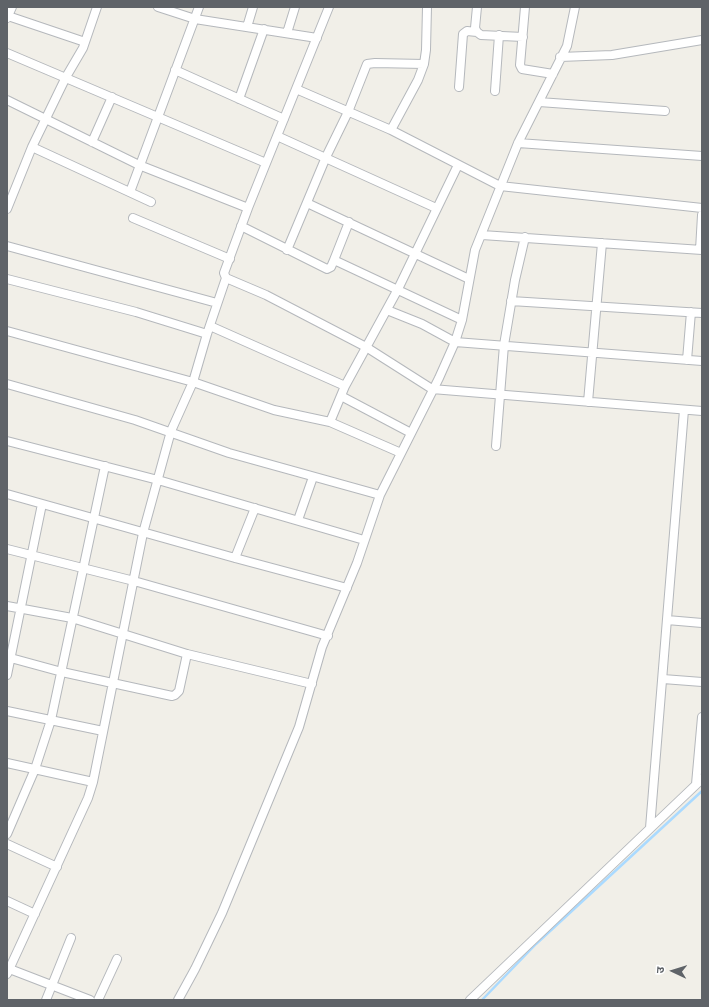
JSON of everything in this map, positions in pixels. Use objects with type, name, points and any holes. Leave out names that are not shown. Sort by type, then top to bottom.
[{"type":"street","points":[[12,7],[8,17],[85,42]]},
{"type":"street","points":[[7,209],[9,196],[66,77],[85,42],[97,7]]},
{"type":"street","points":[[158,7],[195,19],[317,38]]},
{"type":"street","points":[[130,192],[199,7]]},
{"type":"street","points":[[248,27],[253,7]]},
{"type":"street","points":[[287,33],[296,7]]},
{"type":"street","points":[[90,1000],[52,985],[8,971],[88,798],[93,782],[112,683],[144,533],[171,432],[193,382],[208,330],[226,278],[224,273],[241,226],[329,7]]},
{"type":"street","points":[[391,130],[418,80],[424,64],[426,50],[427,7]]},
{"type":"street","points":[[477,7],[475,28],[477,32]]},
{"type":"street","points":[[525,7],[520,65],[522,69],[553,74]]},
{"type":"street","points":[[178,1000],[222,913],[299,727],[322,647],[328,636],[347,588],[380,495],[455,342],[462,320],[475,250],[518,143],[560,57],[567,46],[575,7]]},
{"type":"street","points":[[239,99],[264,29]]},
{"type":"street","points":[[459,87],[463,34],[468,31],[477,32],[481,35],[523,37]]},
{"type":"street","points":[[495,91],[499,35]]},
{"type":"street","points":[[560,57],[612,56],[702,40]]},
{"type":"street","points":[[7,53],[266,163]]},
{"type":"street","points":[[287,250],[326,157],[348,112],[367,64],[375,62],[424,64]]},
{"type":"street","points":[[175,70],[284,119]]},
{"type":"street","points":[[296,89],[391,130],[500,186],[702,208]]},
{"type":"street","points":[[92,142],[112,97]]},
{"type":"street","points":[[7,100],[139,165],[248,208]]},
{"type":"street","points":[[539,102],[665,111]]},
{"type":"street","points":[[277,136],[436,208]]},
{"type":"street","points":[[518,143],[702,156]]},
{"type":"street","points":[[32,147],[151,202]]},
{"type":"street","points":[[330,422],[345,386],[398,289],[458,165]]},
{"type":"street","points":[[307,203],[469,279]]},
{"type":"street","points":[[482,235],[701,250],[702,215]]},
{"type":"street","points":[[133,218],[230,259]]},
{"type":"street","points":[[241,226],[327,269],[331,267],[349,222]]},
{"type":"street","points":[[496,446],[504,345],[511,301],[525,237]]},
{"type":"street","points":[[588,402],[602,243]]},
{"type":"street","points":[[7,246],[217,303]]},
{"type":"street","points":[[334,260],[462,320]]},
{"type":"street","points":[[7,278],[208,330],[345,386]]},
{"type":"street","points":[[226,278],[266,295],[366,347],[432,389],[702,411]]},
{"type":"street","points":[[511,301],[702,313]]},
{"type":"street","points":[[387,310],[422,324],[455,342],[592,351],[702,361]]},
{"type":"street","points":[[687,360],[691,312]]},
{"type":"street","points":[[7,331],[193,382],[274,410],[330,422],[401,453]]},
{"type":"street","points":[[7,384],[171,432],[229,453],[380,495]]},
{"type":"street","points":[[341,396],[411,433]]},
{"type":"street","points":[[650,828],[684,410]]},
{"type":"street","points":[[7,441],[158,480],[364,540]]},
{"type":"street","points":[[7,834],[35,770],[51,720],[105,466]]},
{"type":"street","points":[[298,520],[313,477]]},
{"type":"street","points":[[7,494],[347,588]]},
{"type":"street","points":[[7,675],[9,657],[42,504]]},
{"type":"street","points":[[235,558],[255,508]]},
{"type":"street","points":[[7,549],[134,582],[328,636]]},
{"type":"street","points":[[7,606],[72,618],[187,654],[312,684]]},
{"type":"street","points":[[667,620],[702,623]]},
{"type":"street","points":[[9,657],[62,672],[176,695],[179,691],[187,654]]},
{"type":"street","points":[[663,679],[702,682]]},
{"type":"street","points":[[7,711],[103,731]]},
{"type":"street","points":[[470,1000],[699,782],[702,716]]},
{"type":"street","points":[[7,763],[93,782]]},
{"type":"street","points":[[7,844],[57,867]]},
{"type":"street","points":[[7,901],[35,914]]},
{"type":"street","points":[[46,1000],[71,938]]},
{"type":"street","points":[[98,1000],[117,959]]},
{"type":"waterway","points":[[482,1000],[536,944],[702,791]]}]
